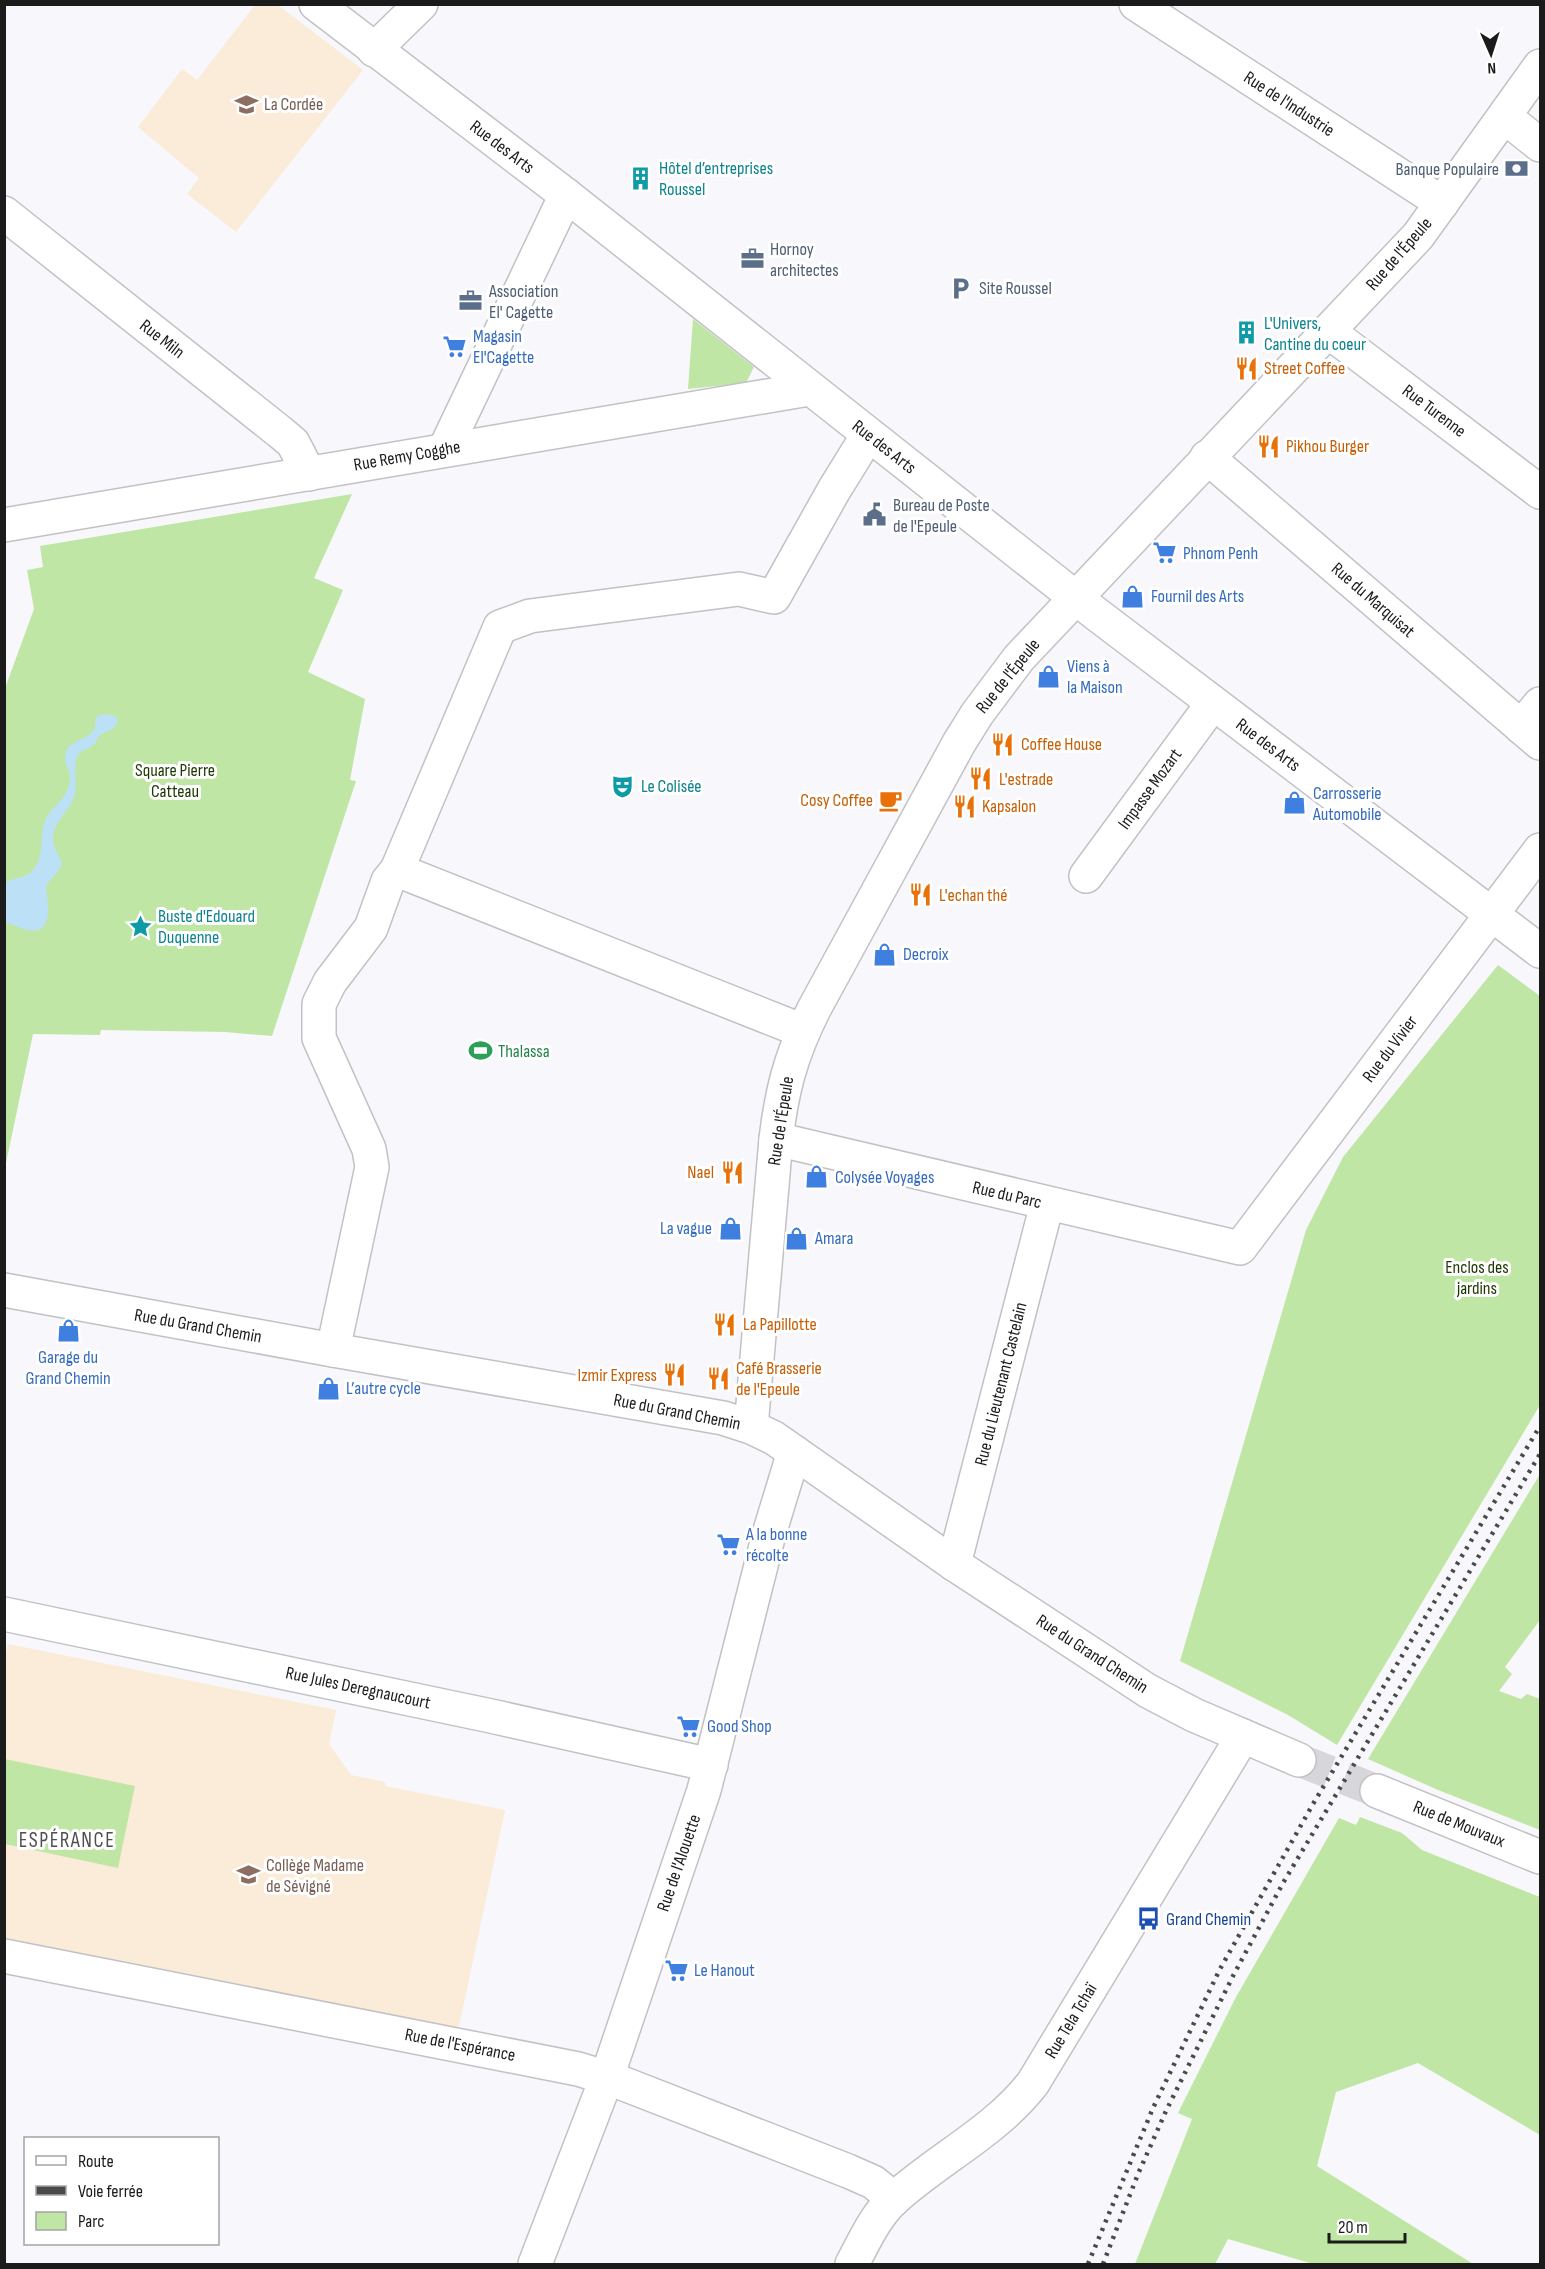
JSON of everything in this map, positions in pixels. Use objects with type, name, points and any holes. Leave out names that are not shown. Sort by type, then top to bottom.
[{"type":"street","name":"Rue des Arts","points":[[316,4],[566,195],[809,389],[1077,598],[1540,951]]},
{"type":"street","points":[[374,50],[421,4]]},
{"type":"street","name":"Rue de l'Industrie","points":[[1136,4],[1442,203]]},
{"type":"street","name":"Rue de l'Épeule","points":[[751,1426],[776,1139],[785,1082],[803,1031],[959,743],[977,714],[1019,658],[1418,236],[1540,66]]},
{"type":"street","points":[[1505,117],[1540,145]]},
{"type":"street","points":[[445,449],[566,195]]},
{"type":"street","name":"Rue Miln","points":[[6,217],[280,432],[300,453],[309,474]]},
{"type":"street","name":"Rue Turenne","points":[[1328,332],[1540,492]]},
{"type":"street","name":"Rue Remy Cogghe","points":[[4,525],[809,389]]},
{"type":"street","points":[[333,1350],[372,1167],[369,1149],[319,1038],[320,1004],[330,982],[371,928],[388,881],[397,870],[500,627],[530,616],[740,589],[774,597],[834,490],[868,435]]},
{"type":"street","name":"Rue du Marquisat","points":[[1207,457],[1534,725]]},
{"type":"street","name":"Impasse Mozart","points":[[1086,876],[1213,703]]},
{"type":"street","name":"Rue du Vivier","points":[[1240,1248],[1540,850]]},
{"type":"street","points":[[397,870],[803,1031]]},
{"type":"street","name":"Rue du Parc","points":[[776,1139],[1240,1248]]},
{"type":"street","name":"Rue du Lieutenant Castelain","points":[[954,1564],[1047,1204]]},
{"type":"street","name":"Rue du Grand Chemin","points":[[4,1290],[723,1418],[751,1426],[794,1452],[954,1564],[1148,1691],[1194,1715],[1299,1760]]},
{"type":"street","name":"Rue de l'Alouette","points":[[535,2265],[607,2078],[711,1765],[767,1544],[794,1452]]},
{"type":"street","name":"Rue Jules Deregnaucourt","points":[[4,1614],[711,1765]]},
{"type":"street","name":"Rue Tela Tchaï","points":[[852,2265],[873,2226],[894,2199],[1002,2115],[1033,2084],[1243,1736]]},
{"type":"street","name":"Rue de Mouvaux","points":[[1377,1791],[1540,1857]]},
{"type":"street","name":"Rue de l'Espérance","points":[[4,1956],[578,2069],[607,2078],[856,2175],[873,2182],[894,2199]]},
{"type":"shaded area","name":"La Cordée","points":[[255,5],[278,5],[363,70],[236,232],[187,194],[199,178],[138,127],[182,69],[197,80]]},
{"type":"shaded area","name":"Collège Madame de Sévigné","points":[[8,1644],[336,1710],[329,1744],[351,1775],[385,1782],[385,1786],[505,1810],[458,2031],[5,1940],[4,1661]]},
{"type":"green space","points":[[693,319],[754,367],[746,383],[688,389]]},
{"type":"green space","name":"Square Pierre Catteau","points":[[352,494],[314,578],[343,590],[308,672],[365,699],[350,780],[356,781],[272,1036],[225,1032],[101,1030],[100,1035],[33,1034],[5,1168],[4,691],[34,609],[27,570],[43,567],[40,546]]},
{"type":"green space","name":"Enclos des jardins","points":[[1498,965],[1540,996],[1540,1405],[1337,1745],[1288,1715],[1180,1661],[1306,1230],[1343,1157]]},
{"type":"green space","points":[[1540,1474],[1540,1620],[1505,1667],[1512,1674],[1499,1691],[1521,1699],[1527,1694],[1540,1699],[1540,1830],[1438,1790],[1368,1759]]},
{"type":"green space","points":[[5,1759],[135,1786],[118,1868],[5,1844]]},
{"type":"green space","points":[[1360,1817],[1402,1833],[1422,1850],[1540,1897],[1540,2135],[1418,2063],[1336,2092],[1317,2166],[1473,2264],[1313,2264],[1228,2239],[1215,2264],[1135,2264],[1192,2119],[1178,2113],[1236,1997],[1339,1818],[1356,1825]]},
{"type":"water","points":[[103,714],[115,716],[118,720],[117,724],[82,751],[76,761],[74,797],[54,832],[54,845],[62,864],[46,885],[48,915],[46,922],[36,930],[27,930],[5,923],[5,883],[27,875],[37,865],[45,821],[63,798],[69,786],[70,775],[65,759],[66,752],[71,745],[91,733],[95,728],[96,717]]},
{"type":"tunnel","points":[[1299,1760],[1377,1791]]},
{"type":"railway","points":[[1088,2264],[1153,2108],[1220,1969],[1313,1804],[1540,1426]]},
{"type":"railway","points":[[1103,2264],[1138,2174],[1166,2111],[1233,1976],[1283,1883],[1540,1454]]},
{"type":"place","name":"La Cordée","points":[[246,104]]},
{"type":"place","name":"Banque Populaire","points":[[1517,169]]},
{"type":"place","name":"Hôtel d’entreprises Roussel","points":[[641,178]]},
{"type":"place","name":"Hornoy architectes","points":[[752,259]]},
{"type":"place","name":"Site Roussel","points":[[961,288]]},
{"type":"place","name":"Association El' Cagette","points":[[471,301]]},
{"type":"place","name":"L'Univers, Cantine du coeur","points":[[1246,333]]},
{"type":"place","name":"Magasin El'Cagette","points":[[455,346]]},
{"type":"place","name":"Street Coffee","points":[[1246,368]]},
{"type":"place","name":"Pikhou Burger","points":[[1268,446]]},
{"type":"place","name":"Bureau de Poste de l'Epeule","points":[[875,515]]},
{"type":"place","name":"Phnom Penh","points":[[1165,553]]},
{"type":"place","name":"Fournil des Arts","points":[[1133,596]]},
{"type":"place","name":"Viens à la Maison","points":[[1049,676]]},
{"type":"place","name":"Coffee House","points":[[1003,744]]},
{"type":"place","name":"L'estrade","points":[[981,779]]},
{"type":"place","name":"Le Colisée","points":[[623,786]]},
{"type":"place","name":"Cosy Coffee","points":[[891,800]]},
{"type":"place","name":"Carrosserie Automobile","points":[[1295,803]]},
{"type":"place","name":"Kapsalon","points":[[964,806]]},
{"type":"place","name":"L'echan thé","points":[[921,895]]},
{"type":"place","name":"Buste d'Edouard Duquenne","points":[[140,926]]},
{"type":"place","name":"Decroix","points":[[885,954]]},
{"type":"place","name":"Thalassa","points":[[480,1051]]},
{"type":"place","name":"Nael","points":[[732,1172]]},
{"type":"place","name":"Colysée Voyages","points":[[817,1177]]},
{"type":"place","name":"La vague","points":[[730,1228]]},
{"type":"place","name":"Amara","points":[[797,1238]]},
{"type":"place","name":"La Papillotte","points":[[725,1324]]},
{"type":"place","name":"Garage du Grand Chemin","points":[[68,1331]]},
{"type":"place","name":"Izmir Express","points":[[675,1375]]},
{"type":"place","name":"Café Brasserie de l'Epeule","points":[[718,1378]]},
{"type":"place","name":"L’autre cycle","points":[[328,1388]]},
{"type":"place","name":"A la bonne récolte","points":[[728,1544]]},
{"type":"place","name":"Good Shop","points":[[689,1726]]},
{"type":"place","name":"Collège Madame de Sévigné","points":[[248,1875]]},
{"type":"place","name":"Grand Chemin","points":[[1148,1919]]},
{"type":"place","name":"Le Hanout","points":[[676,1970]]},
{"type":"district","name":"ESPÉRANCE","points":[[67,1840]]}]
